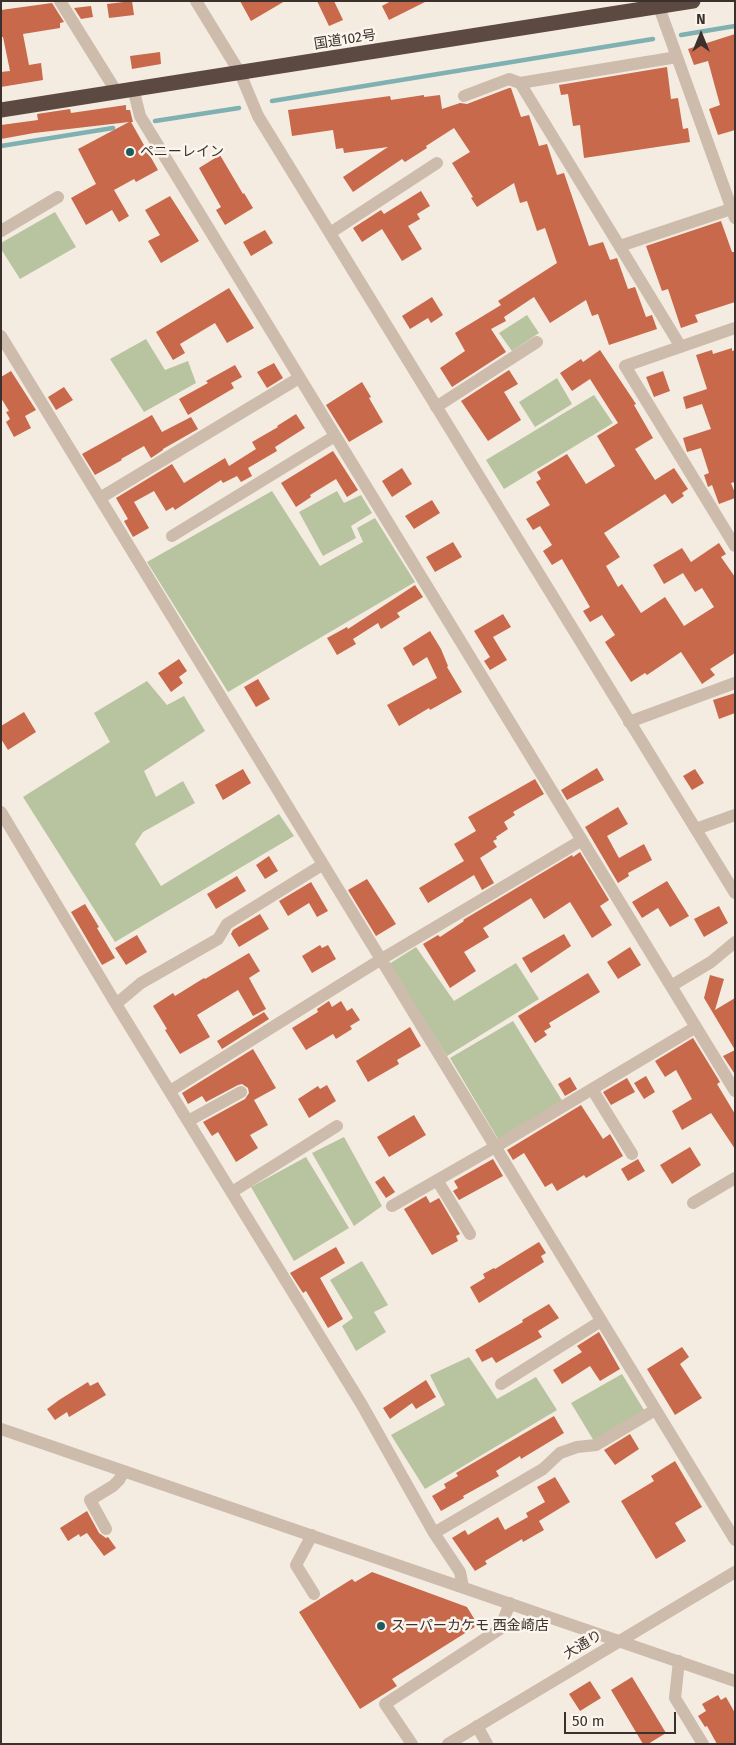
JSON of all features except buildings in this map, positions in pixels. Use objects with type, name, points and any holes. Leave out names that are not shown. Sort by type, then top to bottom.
[{"type":"highway","name":"国道102号","points":[[1,110],[133,88],[240,73],[618,7],[659,7],[693,1]]},
{"type":"street","points":[[60,1],[116,91]]},
{"type":"street","points":[[196,1],[240,73],[258,116],[628,722],[735,893]]},
{"type":"street","points":[[620,246],[733,213],[659,7]]},
{"type":"street","points":[[464,96],[508,79],[520,83],[677,57]]},
{"type":"street","points":[[520,83],[681,347]]},
{"type":"street","points":[[133,88],[140,116],[735,1091]]},
{"type":"street","points":[[330,233],[436,163]]},
{"type":"street","points":[[1,231],[58,197]]},
{"type":"street","points":[[735,328],[624,366],[735,546]]},
{"type":"street","points":[[1,336],[735,1540]]},
{"type":"street","points":[[436,407],[537,342]]},
{"type":"street","points":[[100,498],[300,378]]},
{"type":"street","points":[[172,536],[335,436]]},
{"type":"street","points":[[628,722],[735,683]]},
{"type":"street","points":[[1,812],[116,1004],[362,1405],[434,1533],[460,1572],[463,1587]]},
{"type":"street","points":[[696,829],[735,815]]},
{"type":"street","points":[[170,1091],[380,960],[582,840]]},
{"type":"street","points":[[116,1004],[141,982],[218,939],[227,924],[322,864]]},
{"type":"street","points":[[670,986],[711,962],[735,942]]},
{"type":"street","points":[[392,1206],[696,1027]]},
{"type":"street","points":[[592,1089],[632,1154]]},
{"type":"street","points":[[188,1121],[241,1092]]},
{"type":"street","points":[[232,1192],[337,1126]]},
{"type":"street","points":[[693,1202],[735,1178]]},
{"type":"street","points":[[438,1180],[470,1234]]},
{"type":"street","points":[[501,1384],[601,1321]]},
{"type":"street","points":[[434,1533],[543,1469],[560,1453],[577,1447],[596,1445],[655,1410]]},
{"type":"street","points":[[1,1428],[735,1681]]},
{"type":"street","points":[[106,1529],[90,1500],[113,1486],[124,1471]]},
{"type":"street","points":[[312,1535],[296,1565],[314,1594]]},
{"type":"street","name":"大通り","points":[[448,1744],[735,1572]]},
{"type":"street","points":[[412,1744],[385,1704],[500,1629],[510,1603]]},
{"type":"street","points":[[679,1661],[675,1698],[703,1744]]},
{"type":"street","points":[[477,1726],[487,1744]]},
{"type":"green space","points":[[55,212],[76,247],[20,279],[1,249],[1,243]]},
{"type":"green space","points":[[527,315],[539,333],[512,351],[499,333]]},
{"type":"green space","points":[[146,339],[165,370],[188,361],[196,383],[144,412],[110,359]]},
{"type":"green space","points":[[557,378],[572,404],[535,427],[519,402]]},
{"type":"green space","points":[[594,395],[613,423],[504,489],[486,460]]},
{"type":"green space","points":[[272,491],[320,566],[363,542],[357,528],[375,518],[415,582],[228,692],[147,562]]},
{"type":"green space","points":[[337,491],[344,503],[361,495],[372,513],[351,526],[356,538],[323,556],[299,512]]},
{"type":"green space","points":[[147,681],[167,705],[184,696],[205,731],[144,771],[156,797],[183,781],[195,803],[143,832],[135,844],[161,886],[279,814],[294,836],[115,942],[23,797],[110,742],[94,713]]},
{"type":"green space","points":[[416,947],[454,1001],[516,963],[539,999],[447,1056],[389,964]]},
{"type":"green space","points":[[513,1021],[563,1102],[498,1139],[450,1058]]},
{"type":"green space","points":[[344,1137],[382,1206],[354,1226],[312,1153]]},
{"type":"green space","points":[[306,1157],[349,1228],[294,1261],[251,1187]]},
{"type":"green space","points":[[362,1261],[388,1305],[374,1312],[386,1332],[356,1351],[342,1326],[353,1318],[330,1280]]},
{"type":"green space","points":[[469,1357],[497,1399],[536,1377],[557,1410],[425,1489],[391,1435],[445,1405],[430,1375]]},
{"type":"green space","points":[[622,1374],[644,1410],[594,1441],[571,1403]]},
{"type":"waterway","points":[[681,35],[735,26]]},
{"type":"waterway","points":[[272,101],[653,39]]},
{"type":"waterway","points":[[155,121],[239,108]]},
{"type":"waterway","points":[[1,146],[113,128]]},
{"type":"place","name":"ペニーレイン","points":[[130,152]]},
{"type":"place","name":"スーパーカケモ 西金崎店","points":[[381,1626]]}]
